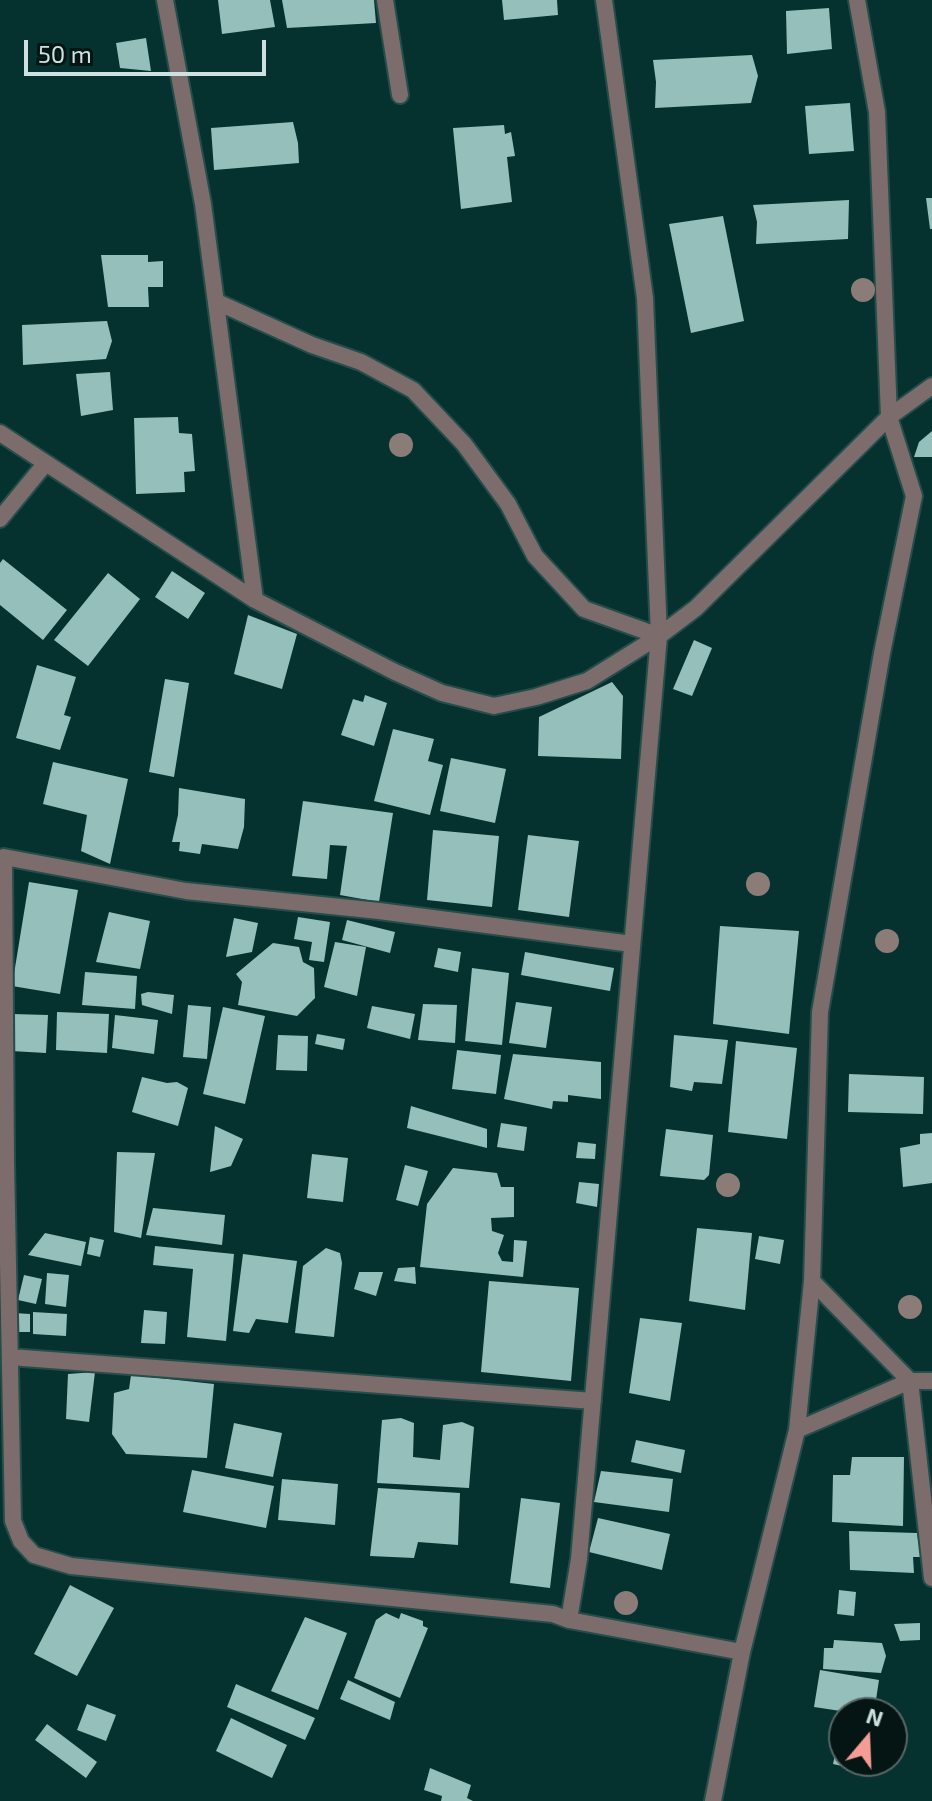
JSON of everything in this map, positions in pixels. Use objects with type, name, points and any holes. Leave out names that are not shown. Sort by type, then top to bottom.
[{"type":"street","points":[[165,0],[203,204],[255,600]]},
{"type":"street","points":[[385,0],[400,95]]},
{"type":"street","points":[[569,1620],[579,1559],[659,636],[645,298],[604,0]]},
{"type":"street","points":[[713,1801],[742,1652],[797,1430],[812,1281],[820,1012],[882,653],[914,496],[889,417],[877,112],[857,0]]},
{"type":"street","points":[[217,302],[312,345],[361,362],[413,390],[464,444],[508,504],[535,556],[584,609],[659,636]]},
{"type":"street","points":[[0,433],[255,600],[419,683],[442,693],[494,706],[587,681],[659,636],[696,608],[889,417],[932,386]]},
{"type":"street","points":[[0,519],[45,464]]},
{"type":"street","points":[[914,496],[932,504]]},
{"type":"street","points":[[632,944],[379,911],[186,891],[4,857],[13,1521],[21,1541],[34,1555],[71,1566],[553,1614],[569,1620],[742,1652]]},
{"type":"street","points":[[812,1281],[910,1381],[932,1578]]},
{"type":"street","points":[[10,1357],[593,1401]]},
{"type":"street","points":[[797,1430],[910,1381],[932,1381]]},
{"type":"building","points":[[218,0],[270,0],[275,27],[222,34]]},
{"type":"building","points":[[282,0],[374,0],[376,23],[287,28]]},
{"type":"building","points":[[502,0],[557,0],[558,15],[504,20]]},
{"type":"building","points":[[829,8],[832,49],[787,54],[786,11]]},
{"type":"building","points":[[146,38],[151,71],[120,68],[116,43]]},
{"type":"building","points":[[752,55],[758,76],[751,103],[655,108],[653,60]]},
{"type":"building","points":[[850,103],[854,151],[809,154],[805,106]]},
{"type":"building","points":[[293,122],[299,163],[214,170],[211,128]]},
{"type":"building","points":[[504,125],[505,134],[511,132],[515,156],[507,157],[512,202],[461,209],[453,128]]},
{"type":"building","points":[[926,198],[932,198],[932,229],[930,229]]},
{"type":"building","points":[[849,200],[848,239],[756,244],[757,222],[753,205]]},
{"type":"building","points":[[723,216],[744,321],[691,333],[669,224]]},
{"type":"building","points":[[101,255],[148,255],[148,262],[163,261],[163,287],[148,287],[149,307],[108,307]]},
{"type":"building","points":[[107,321],[112,341],[106,359],[23,365],[22,325]]},
{"type":"building","points":[[110,372],[113,410],[81,416],[76,374]]},
{"type":"building","points":[[178,417],[179,433],[192,434],[195,471],[184,472],[185,492],[136,494],[134,418]]},
{"type":"building","points":[[932,431],[932,457],[914,457],[919,442]]},
{"type":"building","points":[[3,559],[67,610],[43,640],[0,605],[0,563]]},
{"type":"building","points":[[172,571],[205,593],[188,619],[155,597]]},
{"type":"building","points":[[108,573],[140,599],[88,666],[54,640]]},
{"type":"building","points":[[248,615],[297,634],[282,689],[234,674]]},
{"type":"building","points":[[694,640],[712,648],[692,696],[673,689]]},
{"type":"building","points":[[37,665],[76,677],[64,715],[71,717],[60,750],[16,738]]},
{"type":"building","points":[[165,679],[189,683],[174,777],[149,772]]},
{"type":"building","points":[[612,682],[623,696],[621,759],[538,756],[539,717]]},
{"type":"building","points":[[365,695],[387,703],[374,746],[341,735],[353,699],[363,702]]},
{"type":"building","points":[[393,729],[434,739],[428,761],[443,765],[430,815],[374,801]]},
{"type":"building","points":[[451,758],[506,769],[495,823],[440,811]]},
{"type":"building","points":[[53,762],[128,779],[110,864],[81,851],[87,815],[43,804]]},
{"type":"building","points":[[179,788],[245,799],[244,827],[238,849],[202,844],[200,854],[179,851],[180,842],[172,842],[178,815]]},
{"type":"building","points":[[303,801],[393,813],[379,902],[340,895],[347,846],[330,845],[327,879],[292,876]]},
{"type":"building","points":[[433,830],[499,836],[492,907],[427,900]]},
{"type":"building","points":[[528,835],[579,841],[569,917],[518,910]]},
{"type":"building","points":[[29,882],[78,890],[60,994],[12,986]]},
{"type":"building","points":[[109,912],[150,921],[140,969],[96,962]]},
{"type":"building","points":[[298,917],[330,922],[324,962],[309,960],[312,942],[294,939]]},
{"type":"building","points":[[234,918],[258,923],[252,952],[226,957]]},
{"type":"building","points":[[347,920],[395,932],[390,953],[342,940]]},
{"type":"building","points":[[720,926],[799,931],[789,1034],[713,1024]]},
{"type":"building","points":[[335,942],[366,947],[357,996],[324,987]]},
{"type":"building","points":[[273,943],[299,947],[303,962],[314,968],[315,998],[297,1016],[238,1005],[242,982],[236,974]]},
{"type":"building","points":[[438,948],[461,952],[458,972],[434,967]]},
{"type":"building","points":[[525,952],[614,968],[610,991],[521,975]]},
{"type":"building","points":[[472,968],[509,973],[502,1045],[465,1041]]},
{"type":"building","points":[[85,972],[137,976],[135,1009],[82,1005]]},
{"type":"building","points":[[141,994],[174,995],[172,1014],[142,1005]]},
{"type":"building","points":[[516,1002],[552,1007],[546,1048],[509,1043]]},
{"type":"building","points":[[423,1004],[457,1005],[455,1043],[418,1040]]},
{"type":"building","points":[[188,1005],[211,1007],[207,1059],[183,1057]]},
{"type":"building","points":[[372,1006],[415,1014],[410,1039],[367,1028]]},
{"type":"building","points":[[223,1007],[265,1016],[245,1104],[203,1094]]},
{"type":"building","points":[[57,1012],[109,1014],[107,1053],[56,1050]]},
{"type":"building","points":[[12,1014],[48,1015],[46,1053],[11,1051]]},
{"type":"building","points":[[115,1015],[158,1020],[154,1054],[112,1048]]},
{"type":"building","points":[[317,1034],[345,1039],[343,1050],[315,1044]]},
{"type":"building","points":[[278,1035],[308,1036],[307,1071],[276,1070]]},
{"type":"building","points":[[674,1035],[728,1040],[722,1084],[694,1082],[692,1091],[670,1087]]},
{"type":"building","points":[[736,1041],[797,1048],[787,1139],[728,1132]]},
{"type":"building","points":[[457,1050],[501,1055],[496,1094],[452,1089]]},
{"type":"building","points":[[513,1054],[601,1062],[601,1099],[568,1095],[568,1102],[553,1101],[552,1109],[504,1099]]},
{"type":"building","points":[[849,1074],[924,1077],[923,1114],[848,1112]]},
{"type":"building","points":[[142,1077],[167,1083],[177,1082],[188,1088],[178,1126],[132,1112]]},
{"type":"building","points":[[411,1106],[487,1129],[487,1148],[407,1128]]},
{"type":"building","points":[[501,1123],[527,1127],[524,1151],[497,1147]]},
{"type":"building","points":[[215,1126],[243,1139],[231,1166],[210,1172]]},
{"type":"building","points":[[666,1129],[713,1135],[709,1175],[704,1180],[660,1176]]},
{"type":"building","points":[[932,1133],[932,1183],[903,1187],[900,1148],[920,1144],[920,1134]]},
{"type":"building","points":[[578,1142],[596,1144],[595,1159],[576,1158]]},
{"type":"building","points":[[117,1152],[155,1153],[141,1238],[114,1232]]},
{"type":"building","points":[[312,1154],[348,1158],[343,1202],[307,1198]]},
{"type":"building","points":[[405,1165],[428,1171],[418,1206],[396,1200]]},
{"type":"building","points":[[453,1168],[497,1173],[501,1187],[514,1187],[514,1217],[491,1218],[492,1231],[504,1235],[498,1253],[502,1261],[513,1262],[514,1240],[527,1241],[523,1277],[420,1267],[427,1204]]},
{"type":"building","points":[[579,1182],[599,1184],[597,1207],[576,1203]]},
{"type":"building","points":[[153,1208],[225,1215],[222,1245],[146,1235]]},
{"type":"building","points":[[697,1228],[752,1233],[745,1310],[689,1301]]},
{"type":"building","points":[[45,1233],[86,1242],[81,1266],[28,1255]]},
{"type":"building","points":[[759,1236],[784,1240],[780,1264],[755,1259]]},
{"type":"building","points":[[90,1237],[104,1240],[100,1257],[87,1254]]},
{"type":"building","points":[[155,1246],[234,1254],[226,1341],[187,1337],[193,1269],[153,1265]]},
{"type":"building","points":[[326,1248],[340,1253],[342,1263],[334,1337],[295,1333],[303,1266]]},
{"type":"building","points":[[243,1254],[297,1261],[288,1323],[256,1319],[249,1333],[233,1331]]},
{"type":"building","points":[[415,1267],[416,1284],[394,1281],[398,1268]]},
{"type":"building","points":[[359,1272],[383,1272],[376,1296],[354,1289]]},
{"type":"building","points":[[47,1273],[69,1275],[66,1307],[45,1304]]},
{"type":"building","points":[[24,1275],[42,1279],[36,1304],[18,1300]]},
{"type":"building","points":[[489,1281],[579,1288],[571,1381],[481,1372]]},
{"type":"building","points":[[144,1310],[167,1312],[165,1344],[141,1343]]},
{"type":"building","points":[[33,1312],[67,1314],[66,1336],[33,1334]]},
{"type":"building","points":[[14,1313],[30,1314],[30,1332],[14,1332]]},
{"type":"building","points":[[640,1318],[682,1323],[670,1401],[629,1393]]},
{"type":"building","points":[[95,1372],[89,1422],[66,1419],[68,1374]]},
{"type":"building","points":[[131,1375],[214,1384],[207,1458],[126,1454],[112,1434],[114,1393],[129,1389]]},
{"type":"building","points":[[401,1418],[414,1423],[413,1457],[440,1460],[443,1425],[462,1422],[474,1427],[469,1488],[377,1483],[382,1420]]},
{"type":"building","points":[[234,1423],[282,1433],[273,1477],[225,1468]]},
{"type":"building","points":[[636,1440],[685,1450],[681,1473],[631,1462]]},
{"type":"building","points":[[852,1457],[904,1457],[903,1526],[832,1522],[833,1475],[850,1475]]},
{"type":"building","points":[[192,1470],[274,1486],[266,1528],[183,1512]]},
{"type":"building","points":[[601,1471],[673,1479],[669,1512],[594,1502]]},
{"type":"building","points":[[282,1479],[338,1484],[335,1525],[278,1520]]},
{"type":"building","points":[[378,1488],[460,1493],[458,1545],[418,1542],[414,1558],[370,1556]]},
{"type":"building","points":[[521,1498],[560,1503],[550,1588],[510,1583]]},
{"type":"building","points":[[598,1518],[670,1534],[662,1570],[589,1552]]},
{"type":"building","points":[[849,1531],[917,1533],[921,1557],[913,1557],[914,1573],[850,1570]]},
{"type":"building","points":[[70,1585],[114,1608],[77,1676],[34,1654]]},
{"type":"building","points":[[839,1590],[856,1592],[854,1616],[837,1614]]},
{"type":"building","points":[[386,1613],[399,1619],[401,1613],[423,1621],[423,1626],[428,1628],[400,1698],[354,1678],[376,1620]]},
{"type":"building","points":[[305,1617],[347,1633],[318,1710],[271,1691]]},
{"type":"building","points":[[920,1623],[920,1640],[900,1641],[894,1624]]},
{"type":"building","points":[[834,1640],[882,1643],[886,1656],[881,1673],[823,1669],[824,1648],[833,1648]]},
{"type":"building","points":[[820,1670],[879,1680],[876,1697],[828,1697],[828,1709],[814,1707]]},
{"type":"building","points":[[348,1680],[395,1702],[390,1720],[340,1699]]},
{"type":"building","points":[[236,1684],[315,1718],[305,1740],[227,1707]]},
{"type":"building","points":[[87,1704],[116,1715],[106,1741],[77,1730]]},
{"type":"building","points":[[231,1718],[287,1745],[272,1778],[216,1751]]},
{"type":"building","points":[[47,1724],[97,1762],[86,1778],[35,1740]]},
{"type":"building","points":[[430,1768],[471,1785],[467,1798],[473,1801],[441,1801],[442,1796],[424,1790]]}]
